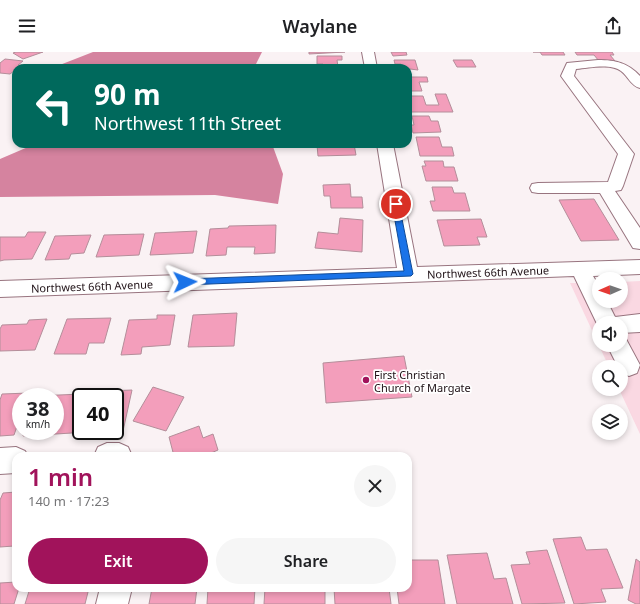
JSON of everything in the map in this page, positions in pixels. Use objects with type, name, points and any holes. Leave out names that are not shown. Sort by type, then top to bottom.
[{"type":"street","points":[[368,52],[370,64]]},
{"type":"street","points":[[538,188],[605,188],[615,186],[633,154],[567,76],[571,66],[626,60],[640,84]]},
{"type":"street","points":[[386,148],[408,274]]},
{"type":"street","points":[[605,188],[640,243]]},
{"type":"street","name":"Northwest 66th Avenue","points":[[0,289],[640,267]]},
{"type":"street","points":[[580,269],[604,316]]},
{"type":"street","points":[[628,324],[640,323]]},
{"type":"street","points":[[622,352],[629,366]]},
{"type":"street","points":[[0,461],[12,460]]},
{"type":"street","points":[[112,604],[115,592]]},
{"type":"shaded area","points":[[93,52],[262,52],[256,64],[62,64]]},
{"type":"shaded area","points":[[26,148],[273,148],[283,174],[278,204],[215,195],[0,197],[0,159]]},
{"type":"shaded area","points":[[640,281],[640,434],[628,408],[628,404],[626,404],[622,396],[628,396],[628,360],[606,360],[602,352],[628,352],[628,316],[592,316],[592,330],[570,283],[592,283],[592,308],[628,308],[628,282]]},
{"type":"building","points":[[43,52],[23,59],[13,53]]},
{"type":"building","points":[[309,52],[345,52],[309,54]]},
{"type":"building","points":[[391,52],[406,52],[407,55],[393,56]]},
{"type":"building","points":[[540,52],[563,52],[565,55],[542,55]]},
{"type":"building","points":[[575,52],[612,52],[614,55],[610,55],[615,61],[599,61],[594,55],[577,55]]},
{"type":"building","points":[[317,56],[342,56],[342,60],[337,60],[338,64],[317,64]]},
{"type":"building","points":[[5,59],[23,61],[19,64],[12,64],[12,72],[10,74],[0,73],[0,63]]},
{"type":"building","points":[[394,60],[415,60],[418,70],[412,69],[412,64],[395,64]]},
{"type":"building","points":[[453,60],[472,60],[476,67],[457,67]]},
{"type":"building","points":[[412,77],[427,77],[428,82],[419,82],[422,91],[412,91]]},
{"type":"building","points":[[435,94],[446,94],[453,112],[412,112],[412,96],[423,96],[426,105],[439,105]]},
{"type":"building","points":[[412,116],[429,116],[431,121],[438,121],[441,132],[413,133],[412,125],[414,125]]},
{"type":"building","points":[[416,137],[439,137],[442,147],[452,147],[454,156],[420,156]]},
{"type":"building","points":[[317,148],[355,148],[356,155],[318,156]]},
{"type":"building","points":[[424,161],[443,161],[444,167],[454,167],[458,181],[426,181],[422,166],[426,166]]},
{"type":"building","points":[[350,184],[351,197],[362,197],[363,208],[331,208],[330,196],[324,196],[323,185]]},
{"type":"building","points":[[432,187],[452,187],[454,193],[465,193],[470,211],[433,211],[430,201],[435,201]]},
{"type":"building","points":[[594,199],[619,240],[581,241],[559,200]]},
{"type":"building","points":[[340,218],[363,220],[362,252],[315,248],[318,232],[338,234]]},
{"type":"building","points":[[481,219],[487,237],[477,237],[480,245],[444,246],[437,220]]},
{"type":"building","points":[[276,225],[275,253],[254,254],[255,247],[227,247],[226,255],[206,256],[210,229],[228,228],[229,226]]},
{"type":"building","points":[[197,231],[193,253],[150,255],[155,233]]},
{"type":"building","points":[[28,232],[46,232],[32,259],[0,261],[0,237],[25,237]]},
{"type":"building","points":[[144,234],[139,255],[96,257],[104,235]]},
{"type":"building","points":[[91,235],[84,253],[71,254],[69,259],[45,260],[55,236]]},
{"type":"building","points":[[237,313],[234,346],[188,347],[193,315]]},
{"type":"building","points":[[157,315],[175,315],[170,345],[142,347],[141,354],[121,355],[129,320],[157,319]]},
{"type":"building","points":[[111,318],[104,343],[89,343],[86,354],[54,354],[67,319]]},
{"type":"building","points":[[47,319],[35,350],[0,351],[0,329],[2,325],[27,324],[29,320]]},
{"type":"building","name":"First Christian Church of Margate","points":[[404,356],[412,397],[326,403],[323,363]]},
{"type":"building","points":[[153,387],[184,397],[166,431],[133,421]]},
{"type":"building","points":[[124,390],[132,390],[124,426]]},
{"type":"building","points":[[2,394],[12,394],[12,435],[0,436],[0,400]]},
{"type":"building","points":[[72,394],[72,433],[64,433],[64,395]]},
{"type":"building","points":[[199,426],[203,438],[213,434],[218,450],[213,452],[173,452],[169,437]]},
{"type":"building","points":[[12,492],[12,546],[0,547],[0,500],[3,493]]},
{"type":"building","points":[[581,537],[586,550],[607,549],[623,588],[601,589],[606,602],[574,604],[553,539]]},
{"type":"building","points":[[547,550],[565,603],[522,604],[511,565],[530,564],[526,552]]},
{"type":"building","points":[[487,553],[494,579],[506,578],[513,604],[457,604],[447,555]]},
{"type":"building","points":[[636,559],[640,562],[640,604],[636,604],[628,600]]},
{"type":"building","points":[[412,560],[438,560],[445,604],[399,604],[398,592],[412,592]]},
{"type":"building","points":[[12,582],[12,592],[18,592],[14,604],[0,604],[0,583]]},
{"type":"building","points":[[29,592],[88,592],[85,604],[25,604]]},
{"type":"building","points":[[151,592],[196,592],[195,604],[149,604]]},
{"type":"building","points":[[208,592],[255,592],[254,604],[207,604]]},
{"type":"building","points":[[265,592],[325,592],[325,604],[264,604]]},
{"type":"building","points":[[334,592],[390,592],[391,604],[335,604]]},
{"type":"place","name":"First Christian Church of Margate","points":[[366,380]]},
{"type":"route","points":[[185,282],[408,274],[396,204]]}]
